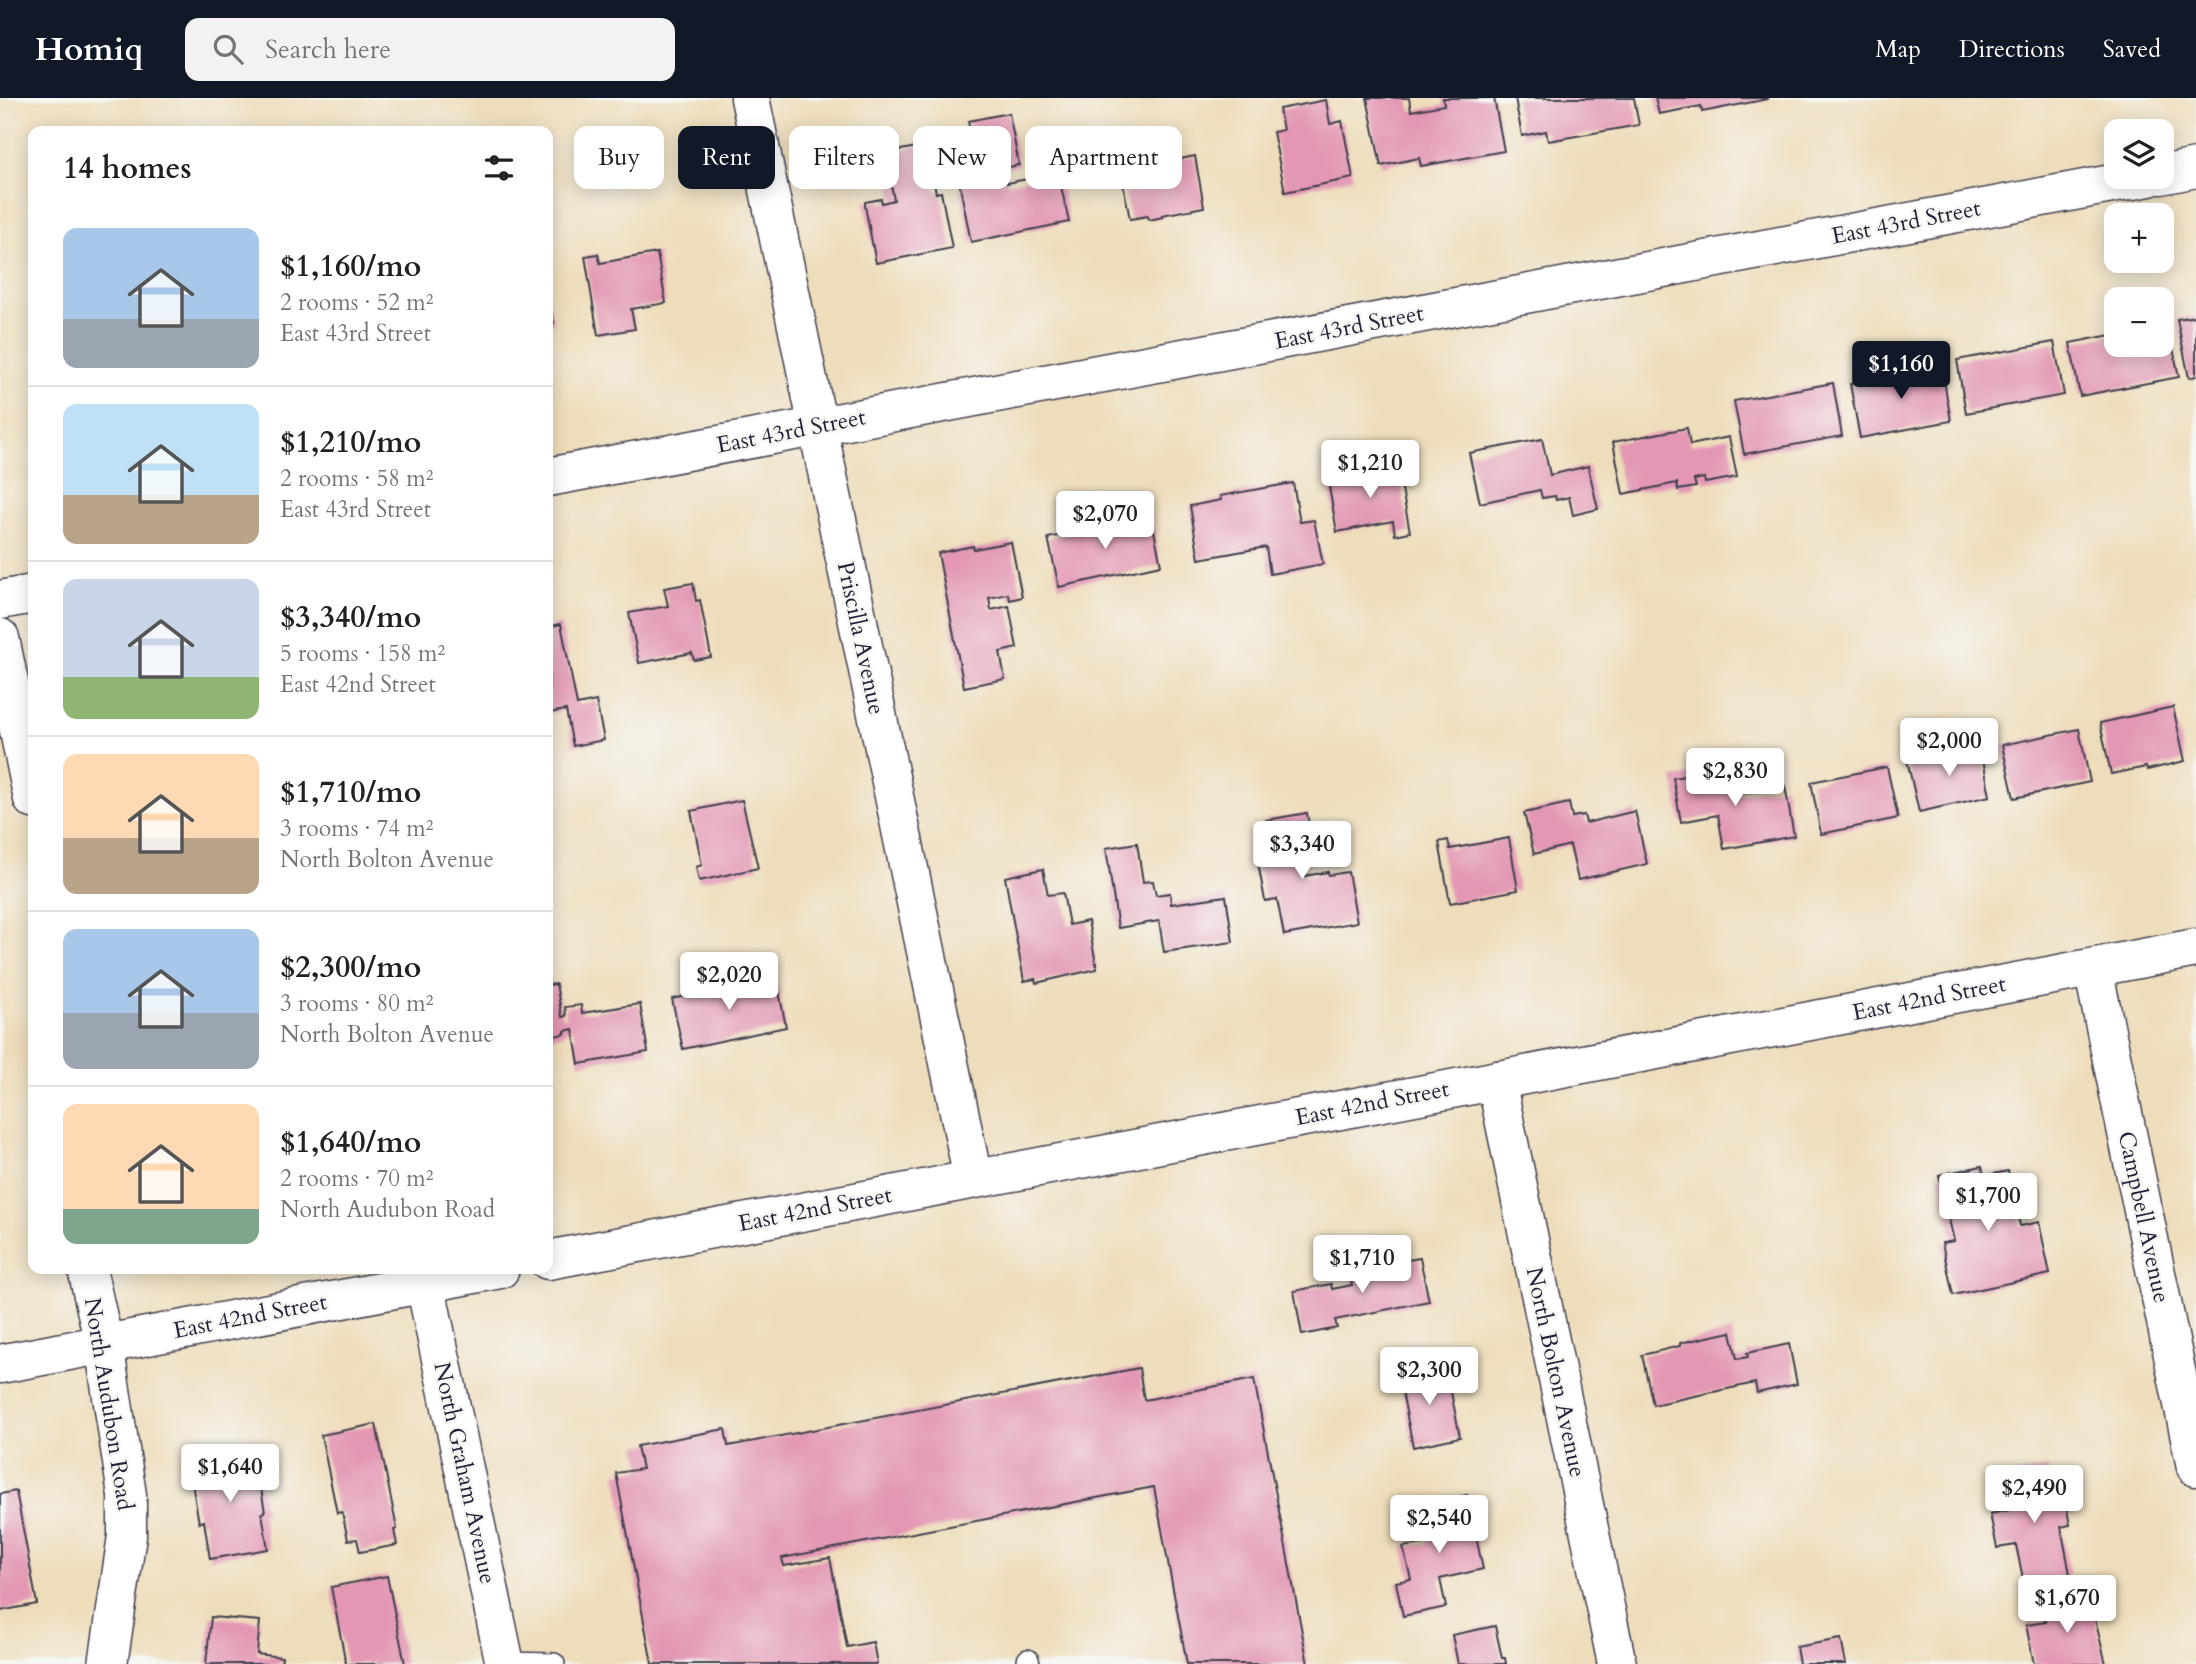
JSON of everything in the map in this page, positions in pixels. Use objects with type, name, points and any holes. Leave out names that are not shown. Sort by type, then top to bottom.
[{"type":"street","name":"Priscilla Avenue","points":[[750,98],[973,1179]]},
{"type":"street","points":[[2174,172],[2196,168]]},
{"type":"street","name":"East 43rd Street","points":[[553,476],[2104,185]]},
{"type":"street","points":[[0,600],[28,595]]},
{"type":"street","points":[[0,638],[28,775]]},
{"type":"street","name":"East 42nd Street","points":[[553,1259],[2196,948]]},
{"type":"street","name":"Campbell Avenue","points":[[2093,968],[2196,1467]]},
{"type":"street","name":"North Bolton Avenue","points":[[1496,1080],[1617,1664]]},
{"type":"street","name":"North Audubon Road","points":[[88,1274],[104,1344],[125,1475],[128,1516],[107,1664]]},
{"type":"street","name":"East 42nd Street","points":[[0,1364],[473,1274]]},
{"type":"street","name":"North Graham Avenue","points":[[425,1283],[505,1663]]},
{"type":"lane","points":[[505,1663],[554,1664]]},
{"type":"building","points":[[1367,98],[1409,98],[1411,111],[1444,105],[1443,98],[1494,98],[1504,151],[1421,166],[1419,158],[1381,166]]},
{"type":"building","points":[[1515,98],[1634,98],[1639,125],[1548,141],[1546,131],[1522,136]]},
{"type":"building","points":[[1655,98],[1768,99],[1702,112],[1701,106],[1659,114]]},
{"type":"building","points":[[1326,100],[1330,124],[1342,121],[1353,178],[1285,192],[1273,132],[1283,130],[1279,109]]},
{"type":"building","points":[[1009,113],[1019,165],[1011,167],[1011,126],[969,126],[968,121]]},
{"type":"building","points":[[913,148],[913,189],[935,189],[936,193],[941,192],[952,248],[876,263],[865,202],[881,199],[882,203],[894,200],[892,189],[899,189],[899,150]]},
{"type":"building","points":[[1195,156],[1204,207],[1149,220],[1148,216],[1130,219],[1124,189],[1182,189],[1182,159]]},
{"type":"building","points":[[1025,179],[1025,189],[1062,189],[1069,222],[971,242],[961,189],[1011,189],[1011,182]]},
{"type":"building","points":[[657,253],[666,303],[631,309],[635,329],[598,335],[585,256],[598,254],[600,263]]},
{"type":"building","points":[[2196,316],[2196,376],[2189,378],[2177,319]]},
{"type":"building","points":[[2104,336],[2104,357],[2174,357],[2174,353],[2179,377],[2080,396],[2070,343]]},
{"type":"building","points":[[2054,342],[2064,395],[1966,413],[1957,360]]},
{"type":"building","points":[[1941,363],[1951,421],[1860,438],[1850,384],[1873,379],[1872,375]]},
{"type":"building","points":[[1833,383],[1842,436],[1744,454],[1734,401]]},
{"type":"building","points":[[1687,428],[1690,445],[1729,437],[1737,477],[1705,483],[1704,478],[1694,480],[1696,487],[1678,490],[1677,483],[1623,494],[1613,442]]},
{"type":"building","points":[[1542,439],[1550,475],[1588,466],[1598,509],[1573,515],[1569,497],[1556,500],[1555,496],[1542,498],[1540,490],[1480,503],[1469,453]]},
{"type":"building","points":[[1397,463],[1410,532],[1395,535],[1393,521],[1337,532],[1328,481],[1362,475],[1361,470]]},
{"type":"building","points":[[1293,483],[1300,522],[1314,520],[1323,564],[1270,574],[1266,547],[1199,559],[1190,506],[1221,500],[1220,496]]},
{"type":"building","points":[[1151,516],[1161,565],[1059,587],[1048,538]]},
{"type":"building","points":[[1011,542],[1022,597],[1010,600],[1008,594],[989,598],[991,610],[1009,606],[1017,648],[1000,652],[1005,679],[964,687],[938,553]]},
{"type":"building","points":[[693,583],[696,601],[700,600],[711,657],[694,660],[692,653],[639,663],[629,613],[668,606],[664,588]]},
{"type":"building","points":[[561,624],[577,705],[596,701],[604,740],[573,746],[566,710],[553,712],[553,626]]},
{"type":"building","points":[[2173,707],[2185,761],[2147,770],[2146,767],[2111,774],[2100,723]]},
{"type":"building","points":[[2079,729],[2090,782],[2014,798],[2002,745]]},
{"type":"building","points":[[1980,744],[1990,796],[1919,812],[1907,760]]},
{"type":"building","points":[[1734,767],[1739,794],[1785,786],[1794,836],[1724,849],[1718,815],[1681,822],[1673,778]]},
{"type":"building","points":[[1887,767],[1898,818],[1821,834],[1811,782]]},
{"type":"building","points":[[742,800],[758,868],[699,881],[696,867],[702,865],[691,811]]},
{"type":"building","points":[[1569,803],[1572,817],[1584,815],[1586,823],[1635,811],[1647,864],[1578,880],[1570,845],[1534,854],[1524,813]]},
{"type":"building","points":[[1307,813],[1313,850],[1300,853],[1304,876],[1348,872],[1357,922],[1284,935],[1277,899],[1265,901],[1257,857],[1272,855],[1266,820]]},
{"type":"building","points":[[1509,838],[1518,890],[1450,903],[1439,842],[1448,840],[1450,849]]},
{"type":"building","points":[[1137,843],[1143,882],[1153,881],[1156,895],[1170,893],[1171,904],[1226,896],[1233,942],[1164,952],[1159,921],[1118,928],[1106,848]]},
{"type":"building","points":[[1043,869],[1048,895],[1063,893],[1069,925],[1088,921],[1097,969],[1036,983],[1035,979],[1024,981],[1005,877]]},
{"type":"building","points":[[776,976],[786,1027],[683,1049],[672,999],[708,991],[706,981],[721,977],[723,987]]},
{"type":"building","points":[[553,984],[556,984],[562,1017],[566,1016],[565,1007],[581,1005],[582,1013],[640,1004],[648,1052],[579,1064],[573,1029],[553,1036]]},
{"type":"building","points":[[1982,1166],[1984,1176],[2008,1171],[2020,1226],[2039,1222],[2050,1274],[1953,1295],[1942,1243],[1954,1241],[1939,1175]]},
{"type":"building","points":[[1420,1258],[1429,1301],[1335,1320],[1337,1328],[1302,1335],[1294,1291],[1331,1284],[1332,1289],[1352,1285],[1349,1270]]},
{"type":"building","points":[[1731,1332],[1737,1359],[1748,1357],[1747,1353],[1789,1344],[1797,1384],[1757,1393],[1755,1383],[1653,1405],[1642,1355],[1680,1346],[1680,1343]]},
{"type":"building","points":[[1446,1367],[1460,1437],[1413,1447],[1399,1376]]},
{"type":"building","points":[[1139,1368],[1144,1400],[1254,1379],[1308,1664],[1187,1664],[1154,1487],[782,1558],[784,1566],[830,1558],[847,1647],[873,1642],[877,1664],[652,1664],[616,1473],[642,1469],[637,1446],[725,1429],[728,1446]]},
{"type":"building","points":[[376,1424],[397,1529],[394,1530],[397,1545],[360,1552],[357,1539],[348,1540],[342,1512],[337,1513],[321,1435]]},
{"type":"building","points":[[250,1451],[253,1466],[257,1466],[268,1549],[210,1559],[204,1521],[199,1523],[191,1477],[196,1476],[193,1460]]},
{"type":"building","points":[[2049,1467],[2053,1488],[2062,1486],[2070,1525],[2061,1527],[2070,1574],[2024,1583],[2016,1545],[1997,1548],[1990,1514],[2009,1510],[2003,1477]]},
{"type":"building","points":[[16,1491],[37,1604],[0,1611],[0,1494]]},
{"type":"building","points":[[1467,1495],[1483,1569],[1440,1579],[1446,1607],[1403,1616],[1396,1582],[1411,1579],[1403,1547],[1428,1543],[1420,1505]]},
{"type":"building","points":[[387,1576],[405,1664],[346,1664],[331,1587]]},
{"type":"building","points":[[2089,1595],[2106,1664],[2034,1664],[2026,1625],[2046,1622],[2042,1605]]},
{"type":"building","points":[[211,1617],[260,1621],[257,1654],[282,1657],[281,1664],[206,1664]]},
{"type":"building","points":[[1495,1626],[1502,1658],[1505,1658],[1506,1664],[1458,1664],[1452,1635]]},
{"type":"building","points":[[1841,1639],[1846,1664],[1799,1664],[1796,1647]]}]
